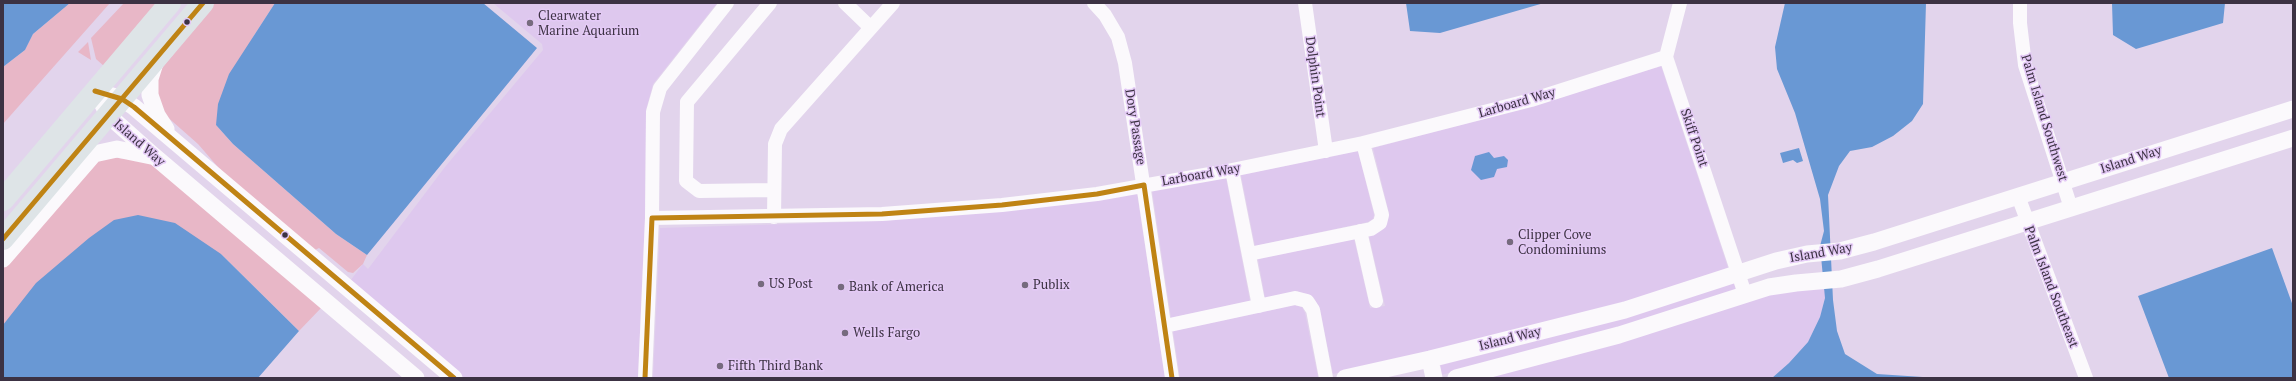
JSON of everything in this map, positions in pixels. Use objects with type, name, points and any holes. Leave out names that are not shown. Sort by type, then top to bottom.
[{"type":"main road","points":[[3,200],[170,3]]},
{"type":"main road","points":[[3,239],[203,3]]},
{"type":"street","points":[[646,378],[652,218],[653,112],[660,88],[727,3]]},
{"type":"street","points":[[770,3],[687,102],[686,181],[699,191],[774,190]]},
{"type":"street","points":[[844,3],[871,28]]},
{"type":"street","points":[[774,216],[775,144],[781,130],[893,3]]},
{"type":"street","name":"Dory Passage","points":[[1094,3],[1105,15],[1118,37],[1125,63],[1172,378]]},
{"type":"street","name":"Dolphin Point","points":[[1305,3],[1326,151]]},
{"type":"street","points":[[1666,57],[1680,3]]},
{"type":"street","name":"Palm Island Southwest","points":[[2020,3],[2020,23],[2025,65],[2071,208]]},
{"type":"street","name":"Larboard Way","points":[[652,218],[882,214],[1002,205],[1097,194],[1232,170],[1363,143],[1531,100],[1666,57]]},
{"type":"street","name":"Skiff Point","points":[[1666,57],[1745,294]]},
{"type":"street","points":[[156,59],[150,80],[150,95],[157,115],[172,139]]},
{"type":"street","name":"Island Way","points":[[95,91],[122,99],[172,139],[454,378]]},
{"type":"street","name":"Island Way","points":[[95,91],[108,116],[416,378]]},
{"type":"street","name":"Island Way","points":[[1344,378],[1430,359],[1625,310],[1738,272],[1776,261],[1840,251],[2293,109]]},
{"type":"street","name":"Island Way","points":[[1456,378],[1619,335],[1745,294],[1775,286],[1841,279],[2293,138]]},
{"type":"street","points":[[1249,254],[1371,229],[1380,223],[1382,215],[1363,143]]},
{"type":"street","points":[[3,259],[94,154],[117,149],[154,156]]},
{"type":"street","points":[[1232,170],[1259,306]]},
{"type":"street","name":"Palm Island Southeast","points":[[2018,196],[2026,222],[2086,378]]},
{"type":"street","points":[[1360,231],[1376,301]]},
{"type":"street","points":[[1165,326],[1295,298],[1307,301],[1313,310],[1326,378]]},
{"type":"street","points":[[1430,359],[1434,378]]},
{"type":"shaded area","points":[[70,3],[110,3],[3,124],[3,67],[25,50],[33,34]]},
{"type":"shaded area","points":[[124,3],[161,3],[105,67],[96,59],[91,38]]},
{"type":"shaded area","points":[[215,3],[275,3],[253,37],[216,125],[233,144],[336,234],[367,255],[363,264],[353,273],[348,272],[319,248],[315,250],[224,174],[198,144],[164,114],[159,105],[157,80],[162,68]]},
{"type":"shaded area","points":[[493,3],[717,3],[653,84],[646,110],[645,218],[638,378],[465,378],[350,281],[363,264],[368,269],[445,167],[543,50],[542,44]]},
{"type":"shaded area","points":[[88,42],[91,60],[78,52]]},
{"type":"shaded area","points":[[1661,66],[1728,268],[1623,303],[1428,353],[1333,374],[1320,309],[1314,298],[1297,291],[1265,298],[1258,259],[1354,239],[1370,308],[1385,306],[1369,236],[1384,228],[1389,213],[1373,148],[1533,106]]},
{"type":"shaded area","points":[[1358,151],[1374,215],[1373,219],[1368,222],[1255,246],[1241,175]]},
{"type":"shaded area","points":[[102,156],[151,162],[322,307],[299,331],[221,254],[3,325],[3,264]]},
{"type":"shaded area","points":[[1226,178],[1250,301],[1171,318],[1152,190]]},
{"type":"shaded area","points":[[1137,193],[1165,378],[653,378],[660,228],[883,221]]},
{"type":"shaded area","points":[[1733,281],[1736,290],[1616,328],[1441,375],[1439,364]]},
{"type":"shaded area","points":[[1825,287],[1825,298],[1820,317],[1808,342],[1789,363],[1772,378],[1485,378],[1771,294]]},
{"type":"shaded area","points":[[1295,305],[1302,307],[1305,313],[1318,377],[1180,378],[1173,331]]},
{"type":"water","points":[[3,3],[70,3],[33,34],[25,50],[3,67]]},
{"type":"water","points":[[275,3],[483,3],[537,48],[367,255],[336,234],[233,144],[216,125],[218,104],[229,74]]},
{"type":"water","points":[[1406,3],[1544,3],[1440,33],[1410,31]]},
{"type":"water","points":[[1785,3],[1926,3],[1923,104],[1912,121],[1893,136],[1872,147],[1850,151],[1839,166],[1828,195],[1833,300],[1837,331],[1845,354],[1877,374],[1938,378],[1772,378],[1789,363],[1808,342],[1820,317],[1825,298],[1820,246],[1824,231],[1820,199],[1795,113],[1777,69],[1775,47]]},
{"type":"water","points":[[2112,3],[2225,3],[2223,23],[2136,49],[2113,35]]},
{"type":"water","points":[[1799,148],[1803,161],[1797,163],[1793,160],[1783,163],[1780,153]]},
{"type":"water","points":[[1489,152],[1494,158],[1504,156],[1508,160],[1507,167],[1497,169],[1494,177],[1481,180],[1471,170],[1475,156]]},
{"type":"water","points":[[138,215],[175,223],[221,254],[299,331],[258,378],[3,378],[3,325],[36,283],[89,238],[114,220]]},
{"type":"water","points":[[2272,248],[2293,306],[2293,378],[2169,378],[2138,296]]},
{"type":"transit line","points":[[3,239],[203,3]]},
{"type":"transit line","points":[[95,91],[122,99],[134,107],[454,378]]},
{"type":"transit line","points":[[645,378],[652,218],[882,214],[1002,205],[1097,194],[1144,185],[1172,378]]},
{"type":"place","name":"Clearwater Marine Aquarium","points":[[530,23]]},
{"type":"place","name":"Clipper Cove Condominiums","points":[[1510,242]]},
{"type":"place","name":"US Post","points":[[761,284]]},
{"type":"place","name":"Publix","points":[[1025,285]]},
{"type":"place","name":"Bank of America","points":[[841,287]]},
{"type":"place","name":"Wells Fargo","points":[[845,333]]},
{"type":"place","name":"Fifth Third Bank","points":[[720,366]]}]
